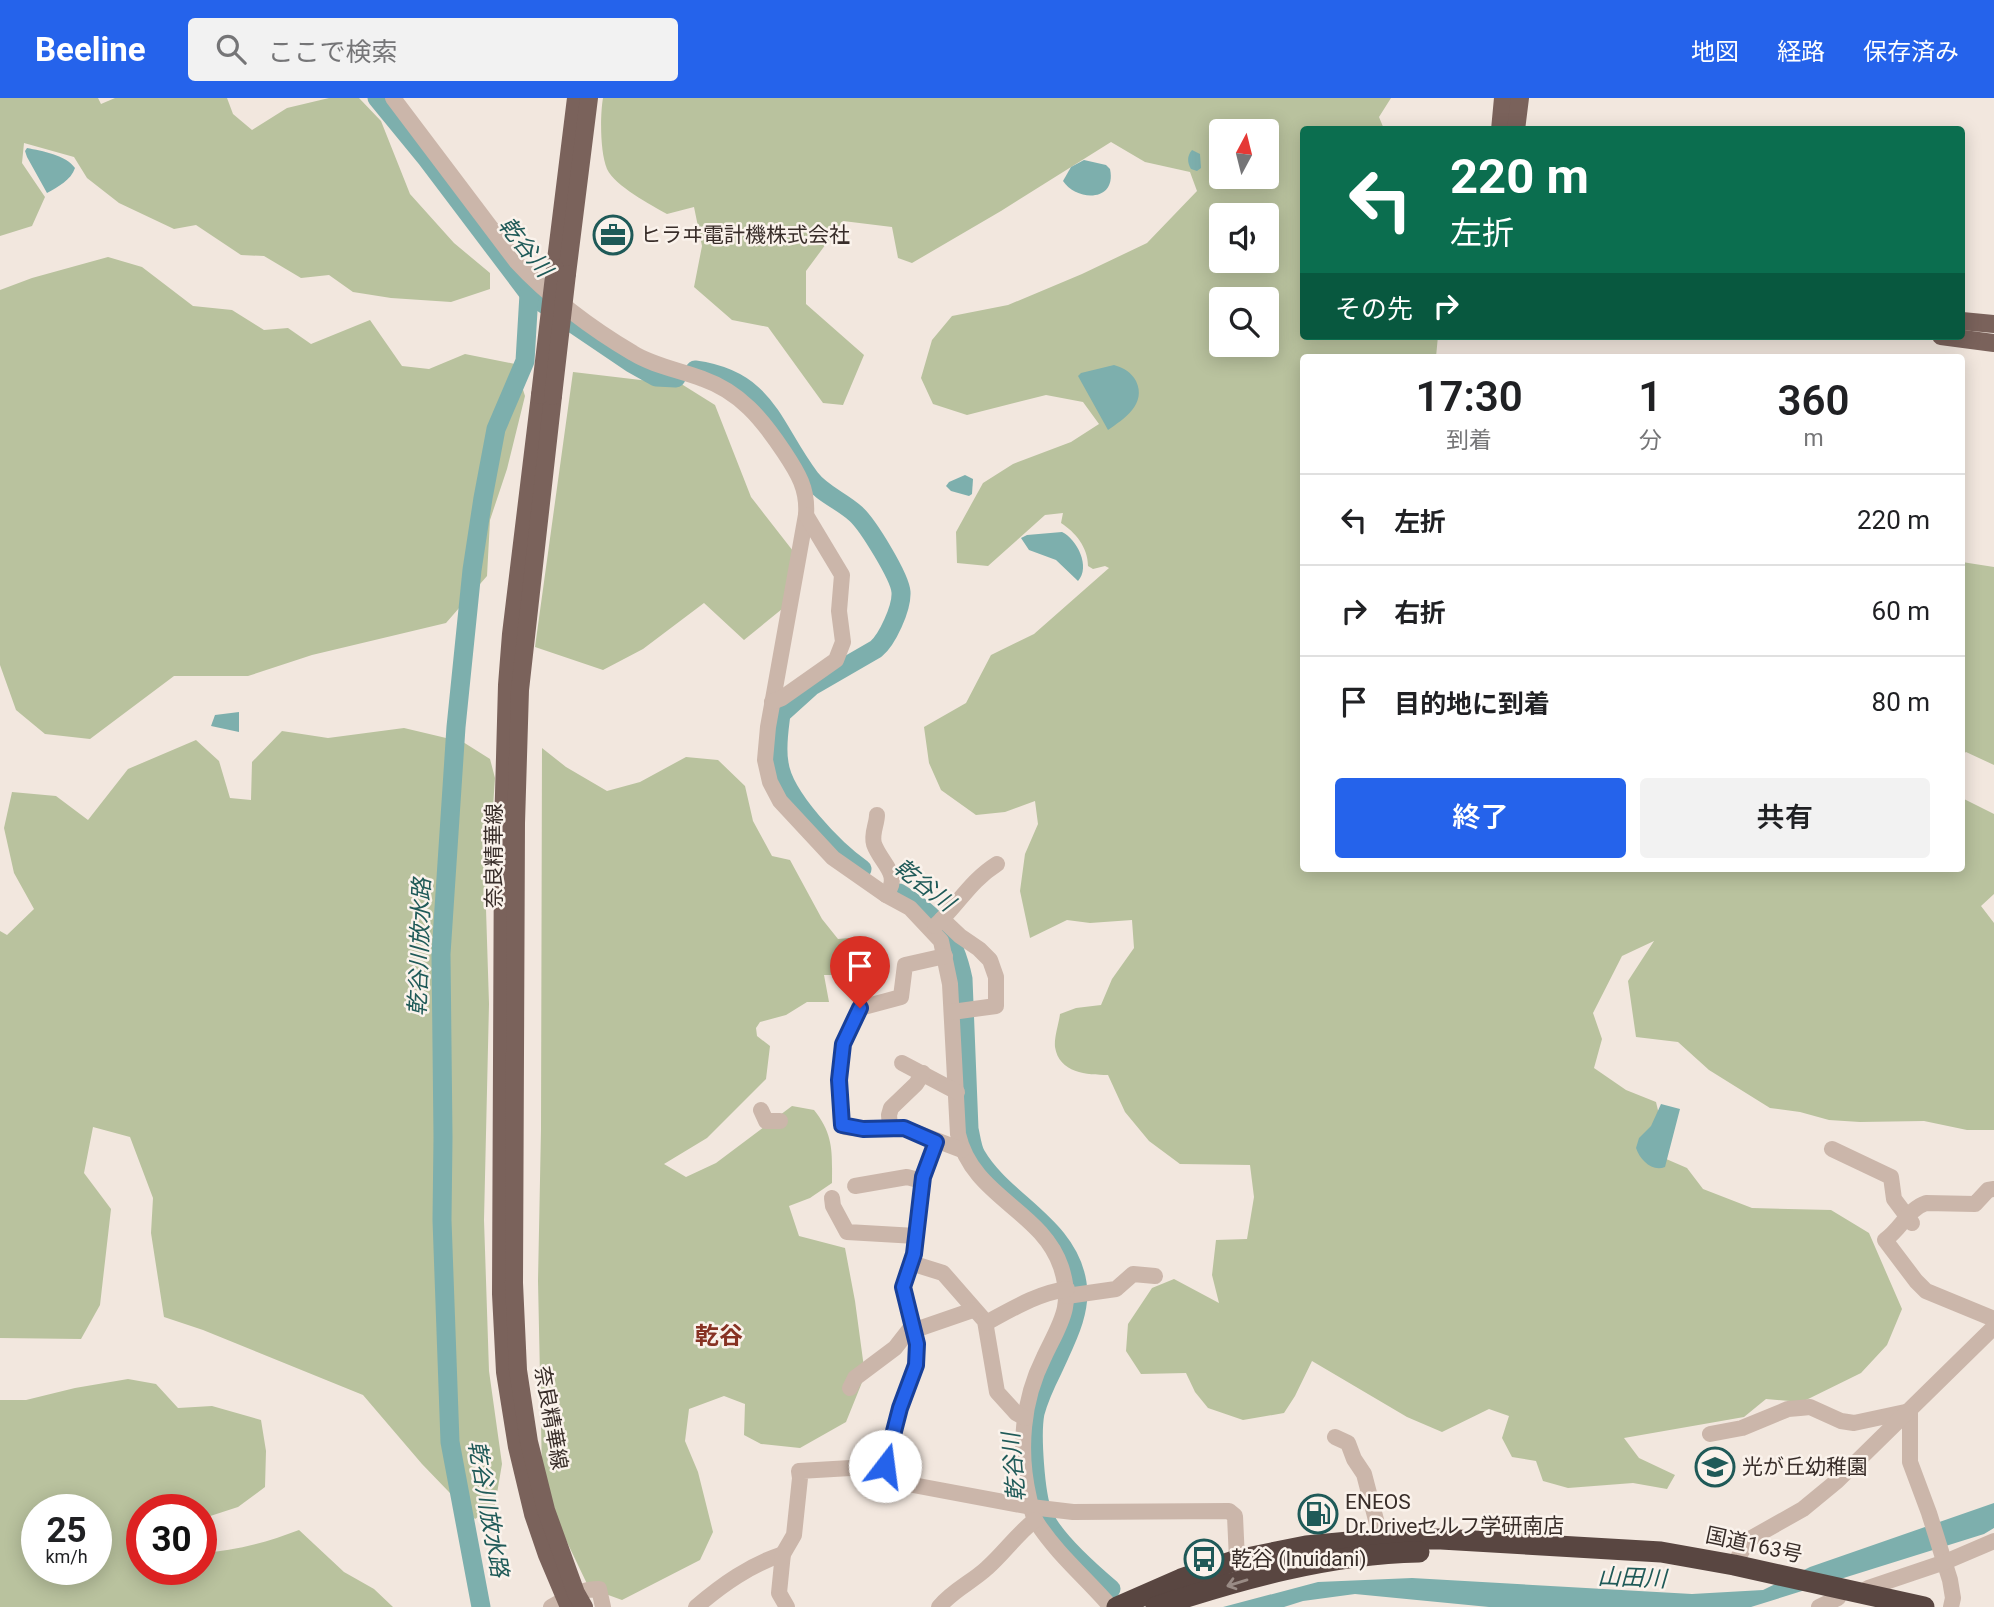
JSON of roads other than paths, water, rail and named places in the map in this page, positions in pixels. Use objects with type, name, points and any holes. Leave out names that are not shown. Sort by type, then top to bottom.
[{"type":"highway","name":"国道163号","points":[[1117,1607],[1193,1574],[1237,1560],[1306,1546],[1381,1539],[1441,1539],[1661,1552],[1734,1565],[1924,1607]]},
{"type":"highway","name":"国道163号","points":[[1156,1607],[1257,1577],[1334,1561],[1398,1553],[1572,1548]]},
{"type":"main road","name":"奈良精華線","points":[[569,1603],[529,1442],[518,1370],[514,1283],[516,823],[520,690],[576,98]]},
{"type":"main road","name":"奈良精華線","points":[[561,271],[589,98]]},
{"type":"main road","points":[[1500,126],[1503,98]]},
{"type":"main road","points":[[1516,126],[1520,98]]},
{"type":"main road","points":[[1965,321],[1994,324]]},
{"type":"main road","points":[[1965,339],[1994,343]]},
{"type":"street","points":[[393,98],[537,284],[634,354],[727,389],[746,403],[764,422],[803,481],[807,502],[806,515],[772,702],[765,760],[770,782],[780,802],[833,858],[889,891],[910,908],[987,957],[996,977],[996,1006],[959,1012]]},
{"type":"street","points":[[772,702],[782,698],[836,660],[843,642],[839,611],[842,575],[806,515]]},
{"type":"street","points":[[877,815],[874,844],[892,875],[889,891]]},
{"type":"street","points":[[936,924],[971,884],[997,864]]},
{"type":"street","points":[[936,924],[959,1012],[957,1092],[958,1134],[962,1150],[986,1185],[1038,1229],[1060,1264],[1072,1294],[1059,1330],[1029,1392],[1023,1461],[1033,1514],[1055,1548],[1111,1607]]},
{"type":"street","points":[[945,956],[905,965],[901,997],[862,1006],[843,1044],[839,1080],[842,1125],[863,1129],[890,1126],[904,1128],[962,1150]]},
{"type":"street","points":[[902,1062],[957,1092]]},
{"type":"street","points":[[890,1126],[891,1108],[916,1084],[923,1073]]},
{"type":"street","points":[[761,1110],[766,1121],[780,1121]]},
{"type":"street","points":[[885,1466],[900,1408],[916,1365],[917,1344],[903,1287],[916,1236],[922,1181],[936,1142]]},
{"type":"street","points":[[1832,1149],[1891,1178],[1894,1199],[1911,1221]]},
{"type":"street","points":[[855,1186],[907,1177],[922,1181]]},
{"type":"street","points":[[1994,1189],[1988,1190],[1975,1204],[1926,1203],[1913,1209],[1911,1221],[1885,1240],[1926,1291],[1994,1318]]},
{"type":"street","points":[[832,1198],[833,1206],[847,1232],[916,1236]]},
{"type":"street","points":[[911,1263],[943,1273],[986,1323],[997,1392],[1016,1413],[1025,1418]]},
{"type":"street","points":[[986,1323],[1052,1291],[1072,1294],[1116,1289],[1133,1274],[1155,1276]]},
{"type":"street","points":[[850,1388],[855,1378],[895,1348],[914,1328],[973,1310]]},
{"type":"street","points":[[1734,1565],[1748,1540],[1803,1509],[1837,1481],[1994,1327]]},
{"type":"street","points":[[1710,1434],[1742,1428],[1788,1409],[1810,1407],[1841,1421],[1854,1423],[1910,1411]]},
{"type":"street","points":[[1910,1411],[1910,1462],[1944,1559],[1951,1589],[1951,1607]]},
{"type":"street","points":[[1335,1437],[1348,1443],[1364,1474],[1381,1539]]},
{"type":"street","points":[[787,1607],[779,1593],[783,1554],[794,1535],[799,1471],[885,1466],[897,1477],[913,1485],[1033,1514],[1230,1511],[1235,1516],[1237,1560]]},
{"type":"street","points":[[939,1607],[952,1593],[985,1570],[1033,1514]]},
{"type":"street","points":[[1819,1607],[1851,1592],[1994,1541]]},
{"type":"street","points":[[696,1607],[727,1582],[763,1561],[783,1554]]},
{"type":"street","points":[[569,1603],[587,1589],[599,1589],[603,1607]]},
{"type":"water","points":[[27,148],[53,154],[75,168],[64,183],[47,193],[27,157]]},
{"type":"water","points":[[1192,150],[1200,154],[1201,168],[1197,171],[1191,169],[1189,164],[1188,157]]},
{"type":"water","points":[[1084,160],[1106,165],[1110,169],[1111,180],[1102,193],[1077,193],[1063,181],[1071,167]]},
{"type":"water","points":[[1114,365],[1134,378],[1139,397],[1132,410],[1108,430],[1078,376]]},
{"type":"water","points":[[965,475],[973,479],[972,494],[969,496],[951,491],[946,486],[949,482]]},
{"type":"water","points":[[1062,532],[1073,541],[1083,561],[1082,575],[1078,581],[1056,560],[1029,550],[1021,538]]},
{"type":"water","points":[[239,712],[239,732],[211,726],[215,715]]},
{"type":"water","points":[[1661,1104],[1680,1109],[1665,1167],[1656,1168],[1640,1157],[1636,1148],[1639,1138],[1651,1126]]},
{"type":"water","points":[[1994,1503],[1994,1528],[1984,1534],[1751,1607],[1489,1607],[1355,1594],[1303,1601],[1284,1607],[1223,1607],[1318,1582],[1412,1578],[1692,1594],[1763,1590],[1810,1567]]},
{"type":"waterway","name":"乾谷川","points":[[377,98],[427,159],[529,294],[631,363],[656,377],[676,378]]},
{"type":"waterway","name":"乾谷川放水路","points":[[481,1607],[450,1442],[442,1220],[441,954],[456,727],[472,570],[496,429],[525,361],[529,294]]},
{"type":"waterway","name":"乾谷川","points":[[695,370],[719,375],[753,395],[766,409],[815,484],[850,509],[868,529],[899,585],[901,599],[896,615],[880,645],[812,686],[781,714],[778,757],[790,791],[812,822],[862,869]]},
{"type":"waterway","name":"乾谷川","points":[[899,893],[934,919],[955,950],[963,979],[969,1129],[975,1152],[1002,1187],[1048,1229],[1071,1263],[1078,1294],[1075,1316],[1035,1413],[1034,1464],[1040,1505],[1048,1523],[1073,1554],[1111,1589]]},
{"type":"place","name":"ヒラヰ電計機株式会社","points":[[613,235]]},
{"type":"place","name":"光が丘幼稚園","points":[[1715,1467]]},
{"type":"place","name":"ENEOS Dr.Driveセルフ学研南店","points":[[1318,1514]]},
{"type":"place","name":"乾谷 (Inuidani)","points":[[1204,1559]]},
{"type":"district","name":"乾谷","points":[[719,1336]]},
{"type":"water label","name":"山田川","points":[[1632,1578]]}]
